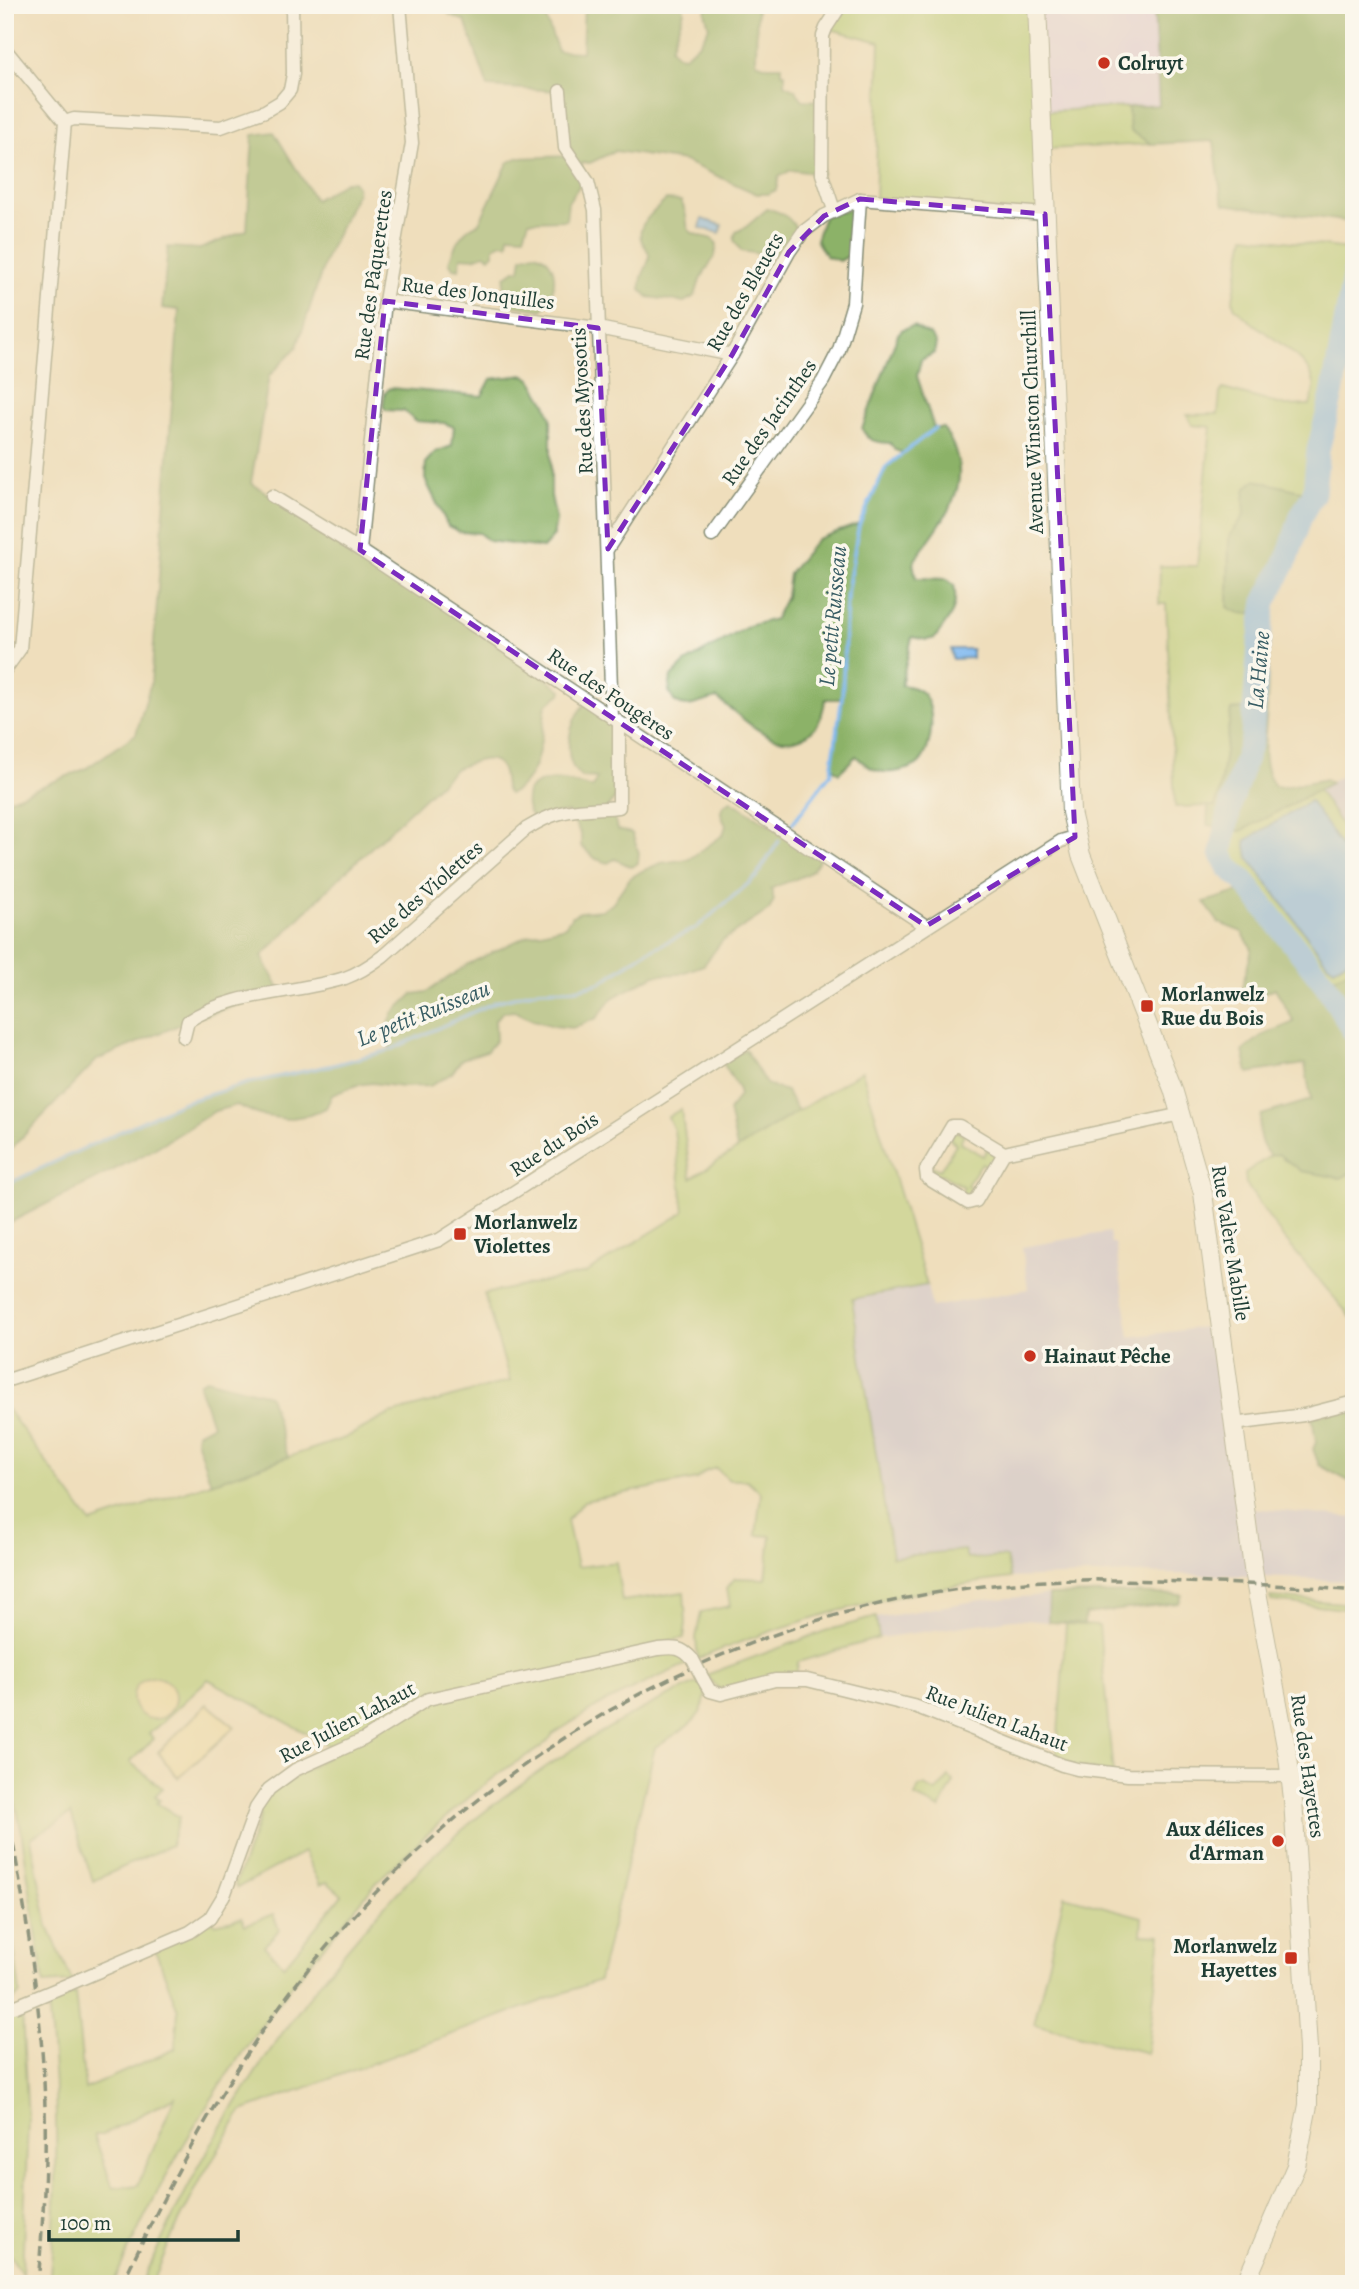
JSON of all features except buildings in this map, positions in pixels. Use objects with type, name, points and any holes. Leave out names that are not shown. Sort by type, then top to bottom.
[{"type":"street","points":[[65,121],[74,119],[221,127],[265,111],[280,102],[290,90],[293,74],[292,5]]},
{"type":"street","name":"Rue des Pâquerettes","points":[[360,550],[386,301],[412,143],[400,5]]},
{"type":"street","points":[[834,210],[822,174],[823,36],[841,5]]},
{"type":"street","name":"Avenue Winston Churchill","points":[[1037,5],[1071,812],[1075,836]]},
{"type":"street","points":[[5,50],[65,121],[20,649],[5,670]]},
{"type":"street","name":"Rue des Myosotis","points":[[560,91],[565,148],[588,182],[594,202],[597,328],[616,720]]},
{"type":"street","name":"Rue des Bleuets","points":[[608,549],[732,355],[799,235],[834,210],[860,199],[1045,214]]},
{"type":"street","name":"Rue des Jacinthes","points":[[712,536],[823,381],[839,351],[853,303],[860,199]]},
{"type":"street","name":"Rue des Jonquilles","points":[[386,301],[597,328],[732,355]]},
{"type":"street","name":"Rue des Fougères","points":[[272,496],[360,550],[926,926]]},
{"type":"street","name":"Rue des Violettes","points":[[184,1037],[188,1021],[204,1010],[347,978],[363,970],[383,956],[526,828],[556,814],[619,807],[616,720]]},
{"type":"street","name":"Rue du Bois","points":[[5,1381],[439,1240],[926,926],[1061,841],[1075,836]]},
{"type":"street","name":"Rue Valère Mabille","points":[[1075,836],[1181,1114],[1197,1165],[1205,1200],[1257,1592]]},
{"type":"street","points":[[1004,1153],[996,1171],[976,1201],[968,1203],[927,1178],[926,1170],[952,1126],[959,1126],[1004,1153],[1181,1114]]},
{"type":"street","points":[[1234,1424],[1304,1415],[1354,1402]]},
{"type":"street","name":"Rue des Hayettes","points":[[1248,2278],[1296,2166],[1308,2105],[1308,2049],[1295,1826],[1290,1776],[1257,1592]]},
{"type":"street","name":"Rue Julien Lahaut","points":[[10,2009],[190,1932],[210,1919],[225,1894],[256,1808],[269,1789],[295,1770],[374,1733],[421,1701],[658,1649],[683,1649],[693,1660],[710,1691],[721,1695],[775,1680],[807,1680],[917,1707],[1062,1765],[1093,1772],[1128,1775],[1290,1776]]},
{"type":"highlighted area","points":[[860,199],[1045,214],[1075,837],[926,926],[360,550],[385,301],[598,328],[608,549],[732,355],[789,252],[824,216]]},
{"type":"shaded area","points":[[1037,5],[1316,5],[1316,8],[1154,8],[1159,106],[1047,111]]},
{"type":"shaded area","points":[[1354,768],[1354,844],[1318,790]]},
{"type":"shaded area","points":[[1109,1232],[1111,1243],[1115,1243],[1130,1337],[1214,1326],[1254,1576],[1136,1573],[1011,1578],[1006,1557],[967,1559],[964,1550],[892,1558],[852,1298],[927,1285],[932,1307],[1028,1289],[1022,1247]]},
{"type":"shaded area","points":[[1252,1508],[1354,1518],[1354,1566],[1346,1567],[1345,1581],[1263,1577]]},
{"type":"shaded area","points":[[1049,1595],[1048,1622],[1013,1619],[879,1638],[876,1618],[981,1600]]},
{"type":"green space","points":[[440,5],[541,5],[558,51],[582,52],[584,5],[683,5],[684,11],[671,48],[677,55],[685,56],[701,41],[709,27],[705,12],[707,5],[757,5],[756,62],[767,66],[782,66],[785,84],[795,90],[803,100],[822,101],[822,174],[791,170],[779,177],[776,190],[768,194],[757,194],[684,161],[615,151],[590,163],[582,163],[580,185],[568,202],[566,220],[529,221],[524,236],[509,235],[508,244],[502,243],[494,247],[494,254],[490,257],[485,254],[474,258],[461,257],[459,269],[453,268],[449,262],[456,244],[463,234],[479,223],[508,163],[517,158],[568,156],[560,91],[488,87],[465,21],[450,15]]},
{"type":"green space","points":[[841,5],[1037,5],[1045,214],[875,200],[880,42],[826,28]]},
{"type":"green space","points":[[1316,5],[1354,5],[1354,241],[1350,240],[1350,222],[1224,204],[1214,141],[1152,144],[1130,131],[1128,107],[1159,105],[1154,8],[1315,8]]},
{"type":"green space","points":[[1128,107],[1130,131],[1152,144],[1048,149],[1047,111]]},
{"type":"green space","points":[[274,132],[315,200],[345,182],[353,181],[357,186],[357,193],[327,255],[297,347],[269,376],[251,483],[360,550],[562,690],[561,694],[546,705],[538,755],[528,778],[520,787],[509,794],[502,770],[493,761],[480,760],[455,769],[340,877],[262,956],[280,991],[188,1021],[97,1060],[5,1155],[5,801],[85,769],[136,734],[151,682],[179,310],[162,308],[168,247],[200,249],[247,230],[253,135]]},
{"type":"green space","points":[[666,200],[681,201],[689,231],[713,239],[717,244],[715,256],[700,280],[695,296],[684,302],[648,297],[641,290],[649,255],[640,236],[641,230],[647,218]]},
{"type":"green space","points":[[854,208],[852,255],[839,261],[826,256],[816,240],[824,216]]},
{"type":"green space","points":[[767,209],[787,218],[799,235],[773,255],[741,251],[734,240],[736,232]]},
{"type":"green space","points":[[1245,236],[1348,249],[1350,240],[1354,241],[1354,344],[1321,459],[1317,499],[1274,597],[1269,631],[1267,707],[1231,710],[1215,806],[1175,807],[1166,604],[1159,604],[1160,566],[1197,566],[1211,427],[1192,425],[1187,415],[1218,414],[1220,393],[1223,389],[1286,406],[1310,405],[1314,388],[1310,372],[1302,362],[1242,314],[1234,306]],"holes":[[[1309,493],[1298,516],[1228,607],[1229,537],[1246,514],[1244,500]]]},
{"type":"green space","points":[[534,253],[543,256],[553,269],[554,286],[547,303],[542,310],[508,305],[502,300],[505,277],[515,270],[520,270],[522,257]]},
{"type":"green space","points":[[913,326],[930,335],[936,343],[934,353],[921,360],[917,376],[934,428],[943,428],[954,448],[959,466],[954,499],[913,563],[916,578],[946,579],[954,585],[955,601],[952,613],[935,638],[927,640],[912,637],[901,685],[919,690],[929,707],[930,738],[924,756],[913,767],[887,772],[871,768],[856,756],[839,773],[832,767],[842,699],[826,699],[819,722],[805,736],[792,740],[779,739],[753,726],[717,698],[689,706],[674,701],[669,691],[671,677],[685,663],[749,626],[775,619],[786,597],[789,574],[817,539],[859,524],[886,467],[903,453],[895,450],[890,443],[870,439],[862,429],[898,334]]},
{"type":"green space","points":[[525,375],[531,379],[551,418],[551,496],[556,520],[553,537],[543,548],[489,541],[479,533],[460,532],[448,526],[425,479],[426,462],[435,452],[452,446],[454,427],[444,423],[415,421],[404,411],[386,410],[383,406],[385,393],[390,388],[482,396],[491,379]]},
{"type":"green space","points":[[1255,480],[1309,493],[1285,556],[1258,610],[1243,613],[1228,607],[1229,537],[1245,514],[1246,488]]},
{"type":"green space","points":[[585,704],[612,718],[619,794],[606,809],[613,816],[618,830],[632,833],[639,853],[638,863],[632,867],[615,859],[608,863],[596,859],[581,846],[581,834],[568,812],[533,818],[527,808],[528,791],[542,782],[559,780],[593,788],[597,778],[581,777],[575,770],[569,751],[574,720]]},
{"type":"green space","points":[[1267,707],[1266,769],[1275,786],[1326,779],[1331,783],[1241,831],[1207,825],[1208,806],[1215,806],[1219,794],[1231,710]]},
{"type":"green space","points":[[1318,790],[1354,844],[1354,967],[1333,980],[1264,893],[1257,897],[1238,892],[1228,857],[1230,831],[1241,831]]},
{"type":"green space","points":[[731,801],[820,856],[817,864],[807,874],[771,889],[774,900],[769,910],[722,941],[704,965],[679,974],[655,975],[612,998],[597,1018],[573,1028],[553,1026],[515,1011],[503,1012],[495,1020],[496,1040],[487,1051],[462,1059],[452,1073],[430,1086],[402,1087],[372,1083],[357,1085],[332,1095],[326,1108],[310,1115],[286,1119],[259,1115],[237,1105],[215,1111],[149,1152],[5,1225],[5,1180],[7,1184],[181,1103],[248,1083],[390,1050],[388,1026],[393,1013],[413,994],[427,992],[468,964],[529,935],[565,926],[572,916],[580,912],[602,910],[611,905],[629,879],[642,871],[661,863],[689,859],[723,835],[726,825],[721,811],[724,805]]},
{"type":"green space","points":[[1238,892],[1257,897],[1263,893],[1332,979],[1354,967],[1354,1171],[1341,1178],[1301,1171],[1278,1154],[1270,1156],[1261,1142],[1261,1115],[1311,1100],[1305,1064],[1248,1073],[1243,1051],[1261,1036],[1294,1022],[1275,988],[1250,1000],[1241,990],[1252,949],[1242,932],[1219,923],[1204,902]]},
{"type":"green space","points":[[745,1049],[766,1084],[786,1091],[798,1111],[737,1149],[729,1111],[739,1095],[739,1090],[723,1063]]},
{"type":"green space","points":[[862,1071],[927,1285],[852,1299],[892,1557],[964,1550],[967,1559],[1006,1557],[1011,1578],[930,1590],[852,1607],[774,1630],[698,1659],[696,1638],[701,1612],[730,1606],[727,1588],[735,1578],[766,1579],[771,1536],[756,1535],[761,1493],[747,1480],[729,1480],[716,1468],[706,1471],[697,1479],[584,1501],[567,1520],[577,1567],[616,1562],[622,1601],[684,1592],[684,1638],[669,1641],[659,1648],[679,1652],[689,1663],[605,1702],[553,1734],[538,1749],[475,1792],[387,1872],[272,2010],[242,2053],[185,2142],[113,2284],[49,2284],[55,2214],[56,2144],[48,2005],[75,1993],[85,2089],[175,2049],[178,2010],[154,1947],[210,1918],[215,1924],[242,1918],[245,1925],[273,1914],[279,1930],[264,1946],[284,1966],[342,1895],[327,1882],[320,1885],[304,1852],[237,1888],[235,1885],[260,1816],[256,1808],[262,1798],[337,1750],[208,1679],[149,1734],[154,1739],[130,1762],[162,1788],[155,1796],[160,1800],[157,1803],[179,1817],[171,1845],[93,1881],[71,1814],[31,1838],[48,1927],[73,1982],[44,1984],[21,1829],[5,1752],[5,1406],[91,1523],[345,1438],[390,1414],[510,1381],[484,1294],[586,1273],[684,1212],[674,1130],[668,1117],[681,1109],[691,1178]],"holes":[[[175,2097],[138,2185],[113,2188],[94,2135],[102,2135]]]},
{"type":"green space","points":[[954,1131],[964,1134],[960,1142],[983,1156],[987,1149],[995,1154],[996,1158],[990,1168],[982,1163],[967,1185],[975,1191],[971,1197],[961,1193],[964,1187],[941,1174],[936,1181],[930,1177],[932,1166],[940,1170],[956,1144],[950,1139]]},
{"type":"green space","points":[[1278,1153],[1286,1161],[1340,1178],[1354,1171],[1354,1321],[1281,1235],[1246,1184],[1245,1173]]},
{"type":"green space","points":[[206,1379],[269,1395],[288,1457],[211,1483],[196,1440],[197,1433],[212,1425],[199,1386],[200,1382]]},
{"type":"green space","points":[[1354,1407],[1354,1484],[1319,1465],[1313,1449],[1316,1442],[1312,1417]]},
{"type":"green space","points":[[1049,1595],[1182,1595],[1179,1603],[1085,1614],[1084,1624],[1048,1622]]},
{"type":"green space","points":[[1270,1597],[1354,1604],[1354,1610],[1271,1601]]},
{"type":"green space","points":[[876,1617],[879,1638],[798,1662],[796,1678],[720,1690],[706,1675],[825,1631]]},
{"type":"green space","points":[[1066,1624],[1099,1626],[1113,1774],[1056,1762]]},
{"type":"green space","points":[[696,1683],[706,1686],[702,1708],[697,1716],[683,1729],[655,1747],[599,1980],[242,2111],[202,2177],[173,2234],[152,2284],[142,2284],[168,2226],[230,2113],[302,2006],[384,1907],[456,1835],[520,1785],[625,1718]]},
{"type":"green space","points":[[949,1777],[954,1782],[940,1809],[915,1797],[919,1787],[925,1786],[936,1792]]},
{"type":"green space","points":[[5,1881],[20,1993],[6,2010],[9,2020],[22,2014],[28,2121],[22,2274],[5,2247]]},
{"type":"green space","points":[[1064,1896],[1142,1917],[1141,1934],[1161,1935],[1147,2053],[1034,2024]]},
{"type":"sand","points":[[154,1677],[169,1683],[175,1698],[169,1713],[154,1719],[139,1713],[133,1698],[139,1683]]},
{"type":"sand","points":[[207,1704],[235,1727],[178,1778],[158,1752]]},
{"type":"water","points":[[702,219],[722,225],[720,233],[700,228]]},
{"type":"water","points":[[951,649],[972,649],[972,658],[952,659]]},
{"type":"water","points":[[1310,801],[1354,865],[1354,957],[1334,968],[1327,963],[1248,857],[1245,841]]},
{"type":"waterway","name":"La Haine","points":[[1354,274],[1332,395],[1318,450],[1314,493],[1301,516],[1288,557],[1265,602],[1259,643],[1252,739],[1231,803],[1221,853],[1228,867],[1243,880],[1326,985],[1354,1032]]},
{"type":"waterway","name":"Le petit Ruisseau","points":[[792,824],[831,773],[842,698],[847,592],[859,525],[886,467],[935,428]]},
{"type":"waterway","name":"Le petit Ruisseau","points":[[5,1185],[181,1103],[248,1083],[390,1050],[495,1002],[539,990],[576,989],[600,983],[646,952],[696,928],[756,877],[779,841]]},
{"type":"railway","points":[[122,2284],[176,2175],[236,2070],[282,2003],[351,1919],[428,1842],[513,1773],[604,1714],[700,1664],[802,1625],[907,1598],[1015,1583],[1078,1580],[1248,1584],[1354,1591]]},
{"type":"railway","points":[[5,1799],[33,1964],[43,2064],[45,2174],[38,2284]]},
{"type":"place","name":"Colruyt","points":[[1104,63]]},
{"type":"place","name":"Morlanwelz Rue du Bois","points":[[1147,1006]]},
{"type":"place","name":"Morlanwelz Violettes","points":[[460,1234]]},
{"type":"place","name":"Hainaut Pêche","points":[[1030,1356]]},
{"type":"place","name":"Aux délices d'Arman","points":[[1278,1841]]},
{"type":"place","name":"Morlanwelz Hayettes","points":[[1291,1958]]}]
